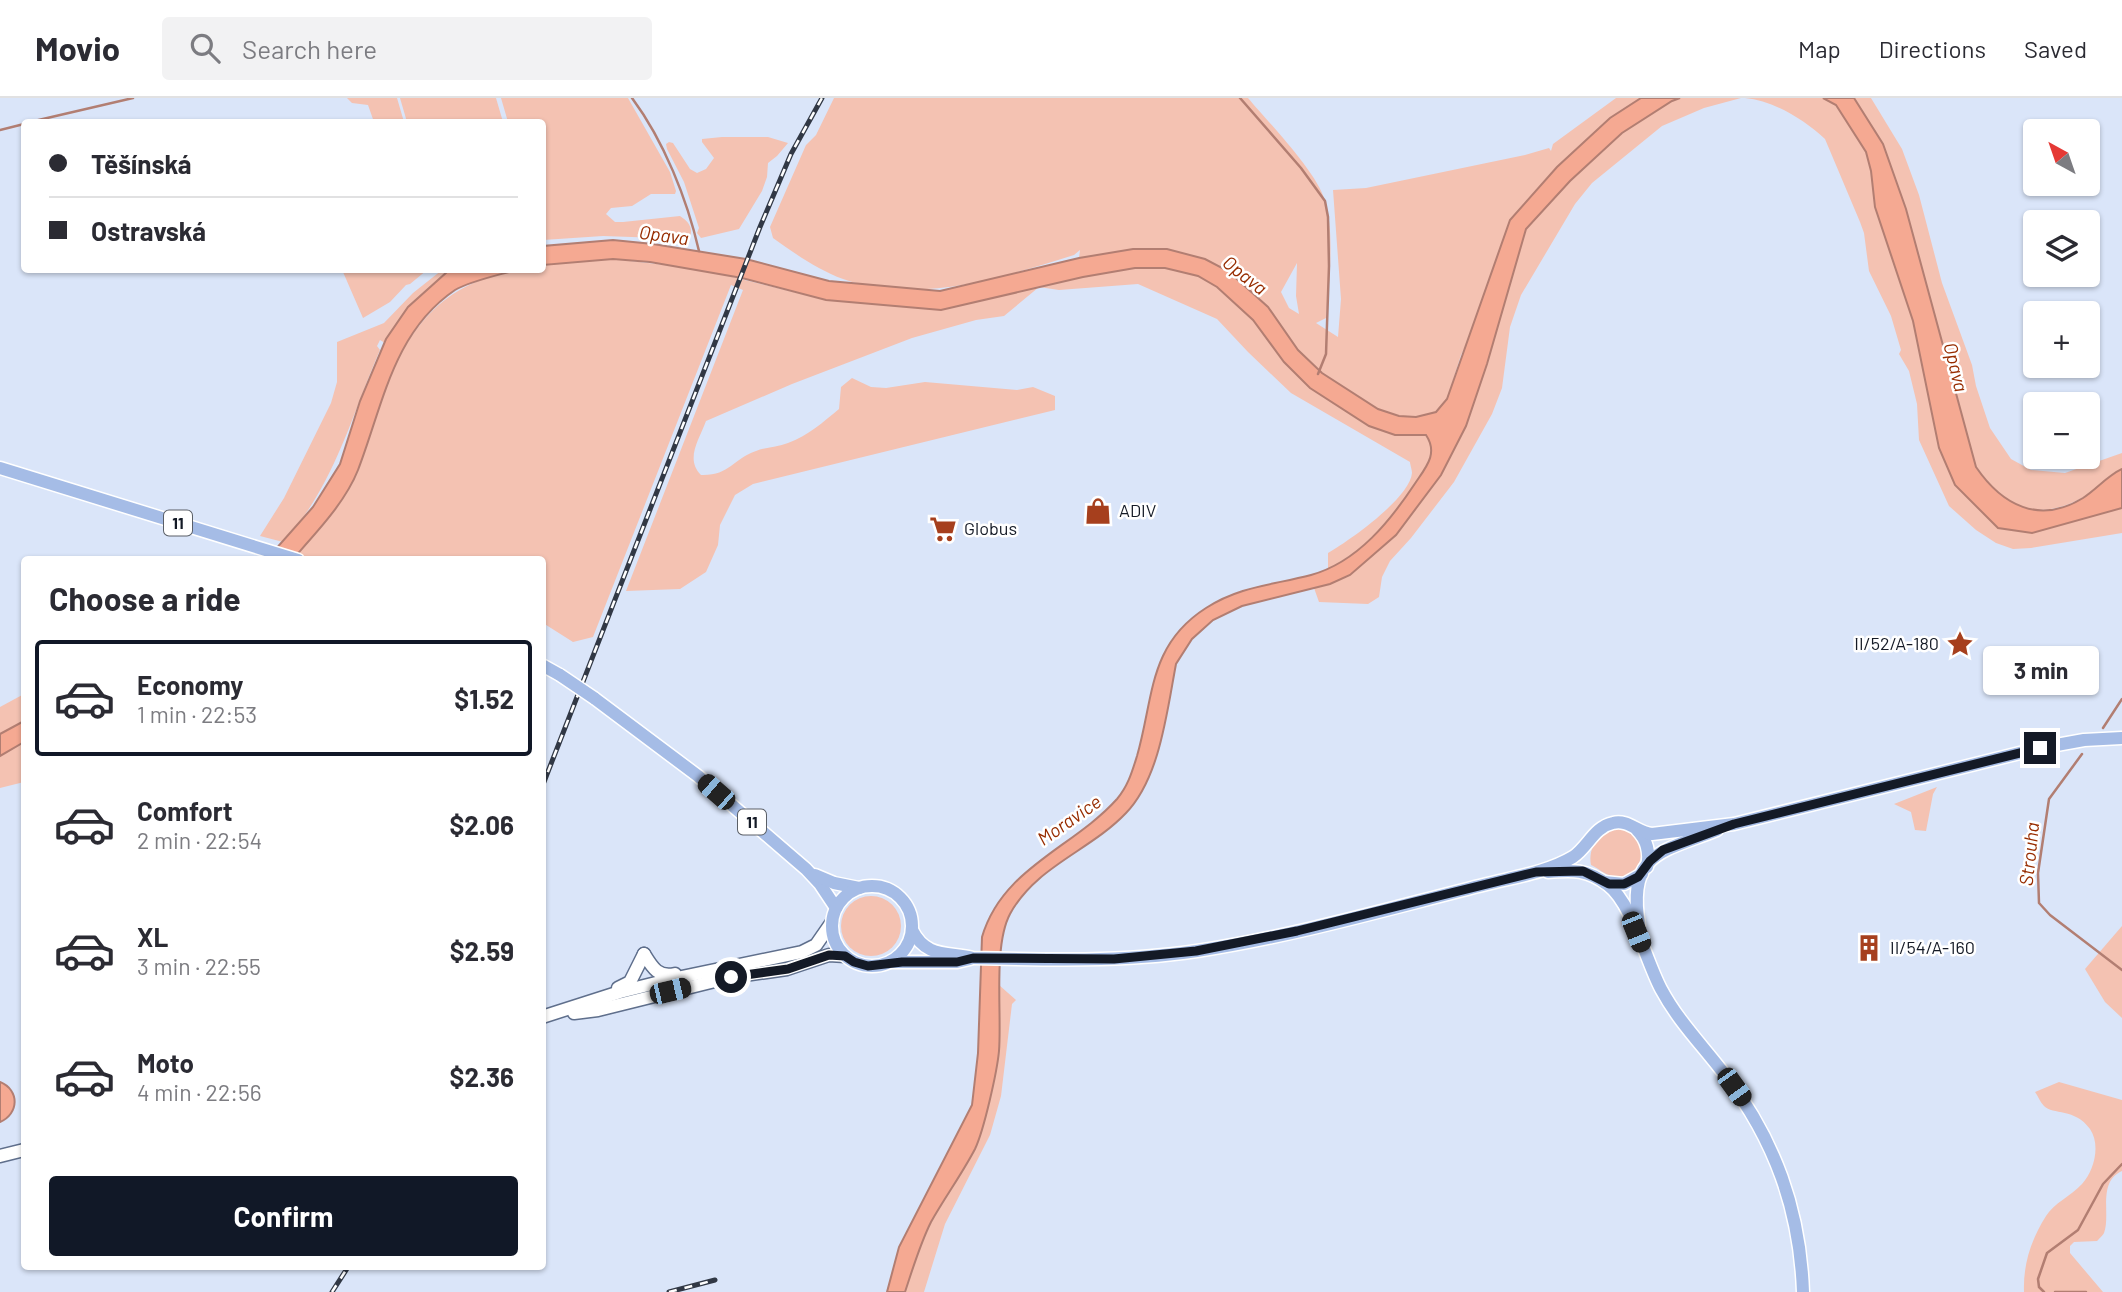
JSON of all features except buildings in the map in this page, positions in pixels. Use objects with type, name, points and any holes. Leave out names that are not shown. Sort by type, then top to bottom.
[{"type":"main road","name":"11","points":[[0,468],[285,556]]},
{"type":"main road","name":"11","points":[[546,667],[594,698],[698,776],[806,869],[836,908]]},
{"type":"main road","points":[[912,930],[904,950],[888,962],[876,966],[863,965],[845,956],[835,942],[832,922],[836,908],[847,894],[859,888],[876,886],[896,894],[907,907],[916,939],[926,948],[940,954],[973,958],[1114,959],[1196,951],[1297,931],[1536,872],[1571,858],[1598,830],[1612,823],[1626,823],[1637,830],[1658,834],[1734,824],[2040,748],[2084,740],[2122,738]]},
{"type":"main road","points":[[1536,872],[1583,871],[1599,879],[1624,884],[1644,870],[1663,850],[1734,824]]},
{"type":"main road","points":[[1637,830],[1646,843],[1648,860],[1636,886],[1635,904],[1644,953]]},
{"type":"main road","points":[[1589,842],[1585,860],[1587,869],[1611,888],[1625,904],[1644,953],[1667,1000],[1744,1101],[1770,1145],[1785,1181],[1795,1216],[1801,1252],[1803,1292]]},
{"type":"main road","name":"11","points":[[806,869],[823,880],[859,888]]},
{"type":"main road","points":[[888,962],[957,962],[973,958]]},
{"type":"street","points":[[546,1016],[660,982],[795,955],[809,949],[821,939],[832,922]]},
{"type":"street","points":[[559,1011],[576,1001],[625,986],[634,975],[644,954],[656,971],[668,975],[757,956],[770,959]]},
{"type":"street","points":[[546,1017],[598,1010],[722,979],[788,969],[829,955],[845,956]]},
{"type":"street","points":[[0,1156],[21,1151]]},
{"type":"shaded area","points":[[347,98],[397,98],[403,119],[373,119],[368,105],[352,103]]},
{"type":"shaded area","points":[[400,98],[496,98],[502,119],[406,119]]},
{"type":"shaded area","points":[[501,98],[628,98],[670,172],[676,191],[675,194],[651,194],[632,206],[611,208],[606,214],[615,222],[680,216],[690,226],[689,239],[603,236],[546,240],[546,119],[507,119]]},
{"type":"shaded area","points":[[834,98],[1248,98],[1303,162],[1325,201],[1331,243],[1329,291],[1326,318],[1316,323],[1338,337],[1341,299],[1333,190],[1366,188],[1549,148],[1551,151],[1553,144],[1616,98],[1641,98],[1610,118],[1557,167],[1461,355],[1447,399],[1436,412],[1416,417],[1399,416],[1378,409],[1322,373],[1298,350],[1268,307],[1228,271],[1133,249],[1079,258],[1080,250],[1074,255],[989,280],[930,289],[872,286],[834,275],[806,261],[773,238],[770,227],[806,145],[816,135]],"holes":[[[1297,263],[1296,296],[1299,314],[1289,308],[1281,292]]]},
{"type":"shaded area","points":[[1641,98],[1680,98],[1622,133],[1570,181],[1526,229],[1466,426],[1441,475],[1396,535],[1350,575],[1330,584],[1242,606],[1213,620],[1192,639],[1176,664],[1160,743],[1147,782],[1138,798],[1112,826],[1034,883],[1010,914],[1000,962],[998,1060],[979,1140],[931,1222],[905,1292],[887,1292],[899,1247],[972,1105],[978,1053],[982,937],[992,913],[1005,893],[1022,876],[1080,832],[1121,794],[1137,756],[1156,674],[1173,638],[1187,623],[1206,608],[1231,595],[1328,569],[1358,550],[1384,525],[1406,496],[1430,459],[1431,448],[1426,435],[1395,435],[1369,426],[1310,388],[1284,362],[1253,320],[1217,287],[1198,276],[1165,268],[1135,268],[1083,277],[941,310],[826,300],[742,278],[650,262],[613,259],[546,265],[546,246],[613,240],[653,244],[746,259],[829,281],[940,291],[1079,258],[1133,249],[1167,249],[1205,259],[1228,271],[1268,307],[1298,350],[1322,373],[1378,409],[1399,416],[1416,417],[1436,412],[1447,399],[1510,220],[1557,167],[1610,118]]},
{"type":"shaded area","points":[[1680,98],[1741,98],[1704,108],[1662,126],[1592,183],[1575,204],[1521,295],[1510,327],[1502,388],[1492,414],[1454,482],[1390,561],[1382,577],[1379,597],[1368,604],[1319,602],[1314,588],[1350,575],[1466,426],[1526,229],[1570,181],[1622,133]]},
{"type":"shaded area","points":[[1745,98],[1823,98],[1835,104],[1866,152],[1875,207],[1913,321],[1998,528],[2122,508],[2122,533],[2013,549],[1996,543],[1976,530],[1949,506],[1919,440],[1917,404],[1909,371],[1899,354],[1901,350],[1891,316],[1869,271],[1864,233],[1825,139],[1788,112]]},
{"type":"shaded area","points":[[1823,98],[1854,98],[1883,144],[1906,209],[1976,467],[1997,492],[2023,507],[2037,510],[2067,506],[2083,498],[2122,469],[2122,508],[2032,533],[1998,528],[1955,485],[1939,448],[1913,321],[1875,207],[1866,152],[1836,105]]},
{"type":"shaded area","points":[[1854,98],[1871,98],[1902,149],[1919,195],[1942,283],[1972,365],[1990,428],[2011,459],[2023,466],[2023,469],[2065,473],[2076,469],[2100,469],[2100,461],[2122,453],[2122,469],[2092,492],[2058,508],[2028,508],[2001,495],[1976,467],[1906,209],[1883,144]]},
{"type":"shaded area","points":[[768,137],[788,143],[768,163],[762,191],[739,229],[701,238],[697,233],[699,228],[684,182],[666,144],[673,143],[690,169],[697,173],[706,169],[714,158],[702,139]]},
{"type":"shaded area","points":[[613,259],[700,269],[826,300],[941,310],[1039,287],[1004,316],[976,320],[912,338],[792,384],[706,421],[694,456],[696,469],[701,475],[718,473],[748,454],[788,443],[809,433],[839,409],[841,387],[852,378],[871,387],[886,388],[925,382],[1017,390],[1033,387],[1055,396],[1055,410],[753,484],[735,495],[720,525],[718,545],[706,572],[680,589],[626,591],[743,290],[731,285],[593,637],[573,642],[546,625],[546,556],[296,556],[329,518],[352,482],[389,379],[402,352],[435,308],[456,292],[481,280],[509,273],[546,273],[546,265]]},
{"type":"shaded area","points":[[1135,268],[1165,268],[1198,276],[1217,286],[1253,320],[1284,362],[1395,435],[1426,435],[1432,449],[1423,473],[1379,530],[1359,549],[1328,570],[1328,553],[1363,529],[1401,494],[1412,473],[1410,462],[1291,393],[1217,319],[1138,284],[1059,290],[1040,287]]},
{"type":"shaded area","points":[[343,273],[423,273],[406,285],[390,302],[363,318]]},
{"type":"shaded area","points":[[438,273],[453,273],[385,343],[380,340],[377,346],[380,350],[340,450],[301,521],[283,542],[260,536],[284,498],[331,403],[337,382],[337,342],[384,323],[413,293]]},
{"type":"shaded area","points":[[446,273],[505,273],[455,290],[434,307],[417,327],[393,371],[358,470],[345,494],[329,518],[296,556],[270,556],[313,507],[340,464],[360,401],[386,339],[408,307]]},
{"type":"shaded area","points":[[21,696],[21,725],[0,736],[0,707]]},
{"type":"shaded area","points":[[21,723],[21,744],[0,756],[0,734]]},
{"type":"shaded area","points":[[21,744],[21,783],[0,788],[0,756]]},
{"type":"shaded area","points":[[1937,787],[1933,794],[1926,831],[1915,830],[1911,812],[1894,804]]},
{"type":"shaded area","points":[[1614,828],[1628,831],[1641,847],[1638,866],[1622,877],[1608,875],[1591,865],[1590,859],[1595,842]]},
{"type":"shaded area","points":[[871,896],[883,898],[896,909],[901,926],[899,938],[888,951],[871,956],[859,954],[846,943],[841,926],[843,914],[854,901]]},
{"type":"shaded area","points":[[2122,926],[2122,1018],[2105,1002],[2085,969]]},
{"type":"shaded area","points":[[999,985],[1016,1000],[1012,1004],[1001,1096],[990,1135],[945,1224],[924,1292],[905,1292],[931,1222],[976,1147],[999,1052]]},
{"type":"shaded area","points":[[0,1082],[11,1090],[15,1102],[11,1113],[0,1122]]},
{"type":"shaded area","points":[[2059,1082],[2122,1100],[2122,1171],[2114,1176],[2107,1191],[2104,1233],[2097,1241],[2074,1242],[2070,1246],[2070,1253],[2103,1292],[2024,1292],[2027,1262],[2041,1225],[2053,1207],[2082,1184],[2095,1158],[2093,1135],[2084,1122],[2071,1115],[2048,1109],[2035,1092]]},
{"type":"waterway","points":[[43,119],[133,98]]},
{"type":"waterway","name":"Opava","points":[[632,98],[644,115],[673,171],[699,251]]},
{"type":"waterway","points":[[1240,98],[1301,168],[1325,201],[1329,266],[1326,354],[1318,374]]},
{"type":"waterway","points":[[0,130],[21,125]]},
{"type":"waterway","name":"Strouha","points":[[2103,728],[2122,699]]},
{"type":"waterway","name":"Strouha","points":[[2082,754],[2049,799],[2038,873],[2039,903],[2050,915],[2122,970]]},
{"type":"waterway","points":[[2044,1292],[2039,1287],[2038,1279],[2047,1253],[2078,1230],[2103,1184],[2122,1164]]},
{"type":"waterway","points":[[2055,1292],[2086,1292]]},
{"type":"railway","points":[[546,777],[760,227],[791,154],[822,98]]},
{"type":"railway","points":[[332,1292],[346,1270]]},
{"type":"railway","points":[[669,1292],[715,1280]]},
{"type":"place","name":"ADIV","points":[[1098,511]]},
{"type":"place","name":"Globus","points":[[943,529]]},
{"type":"place","name":"II/52/A-180","points":[[1960,644]]},
{"type":"place","name":"II/54/A-160","points":[[1869,948]]},
{"type":"route","points":[[731,977],[788,969],[835,954],[859,964],[876,966],[888,962],[957,962],[973,958],[1114,959],[1196,951],[1297,931],[1536,872],[1583,871],[1609,884],[1624,884],[1638,877],[1663,850],[1734,824],[2040,748]]},
{"type":"water label","name":"Moravice","points":[[1069,820]]}]
